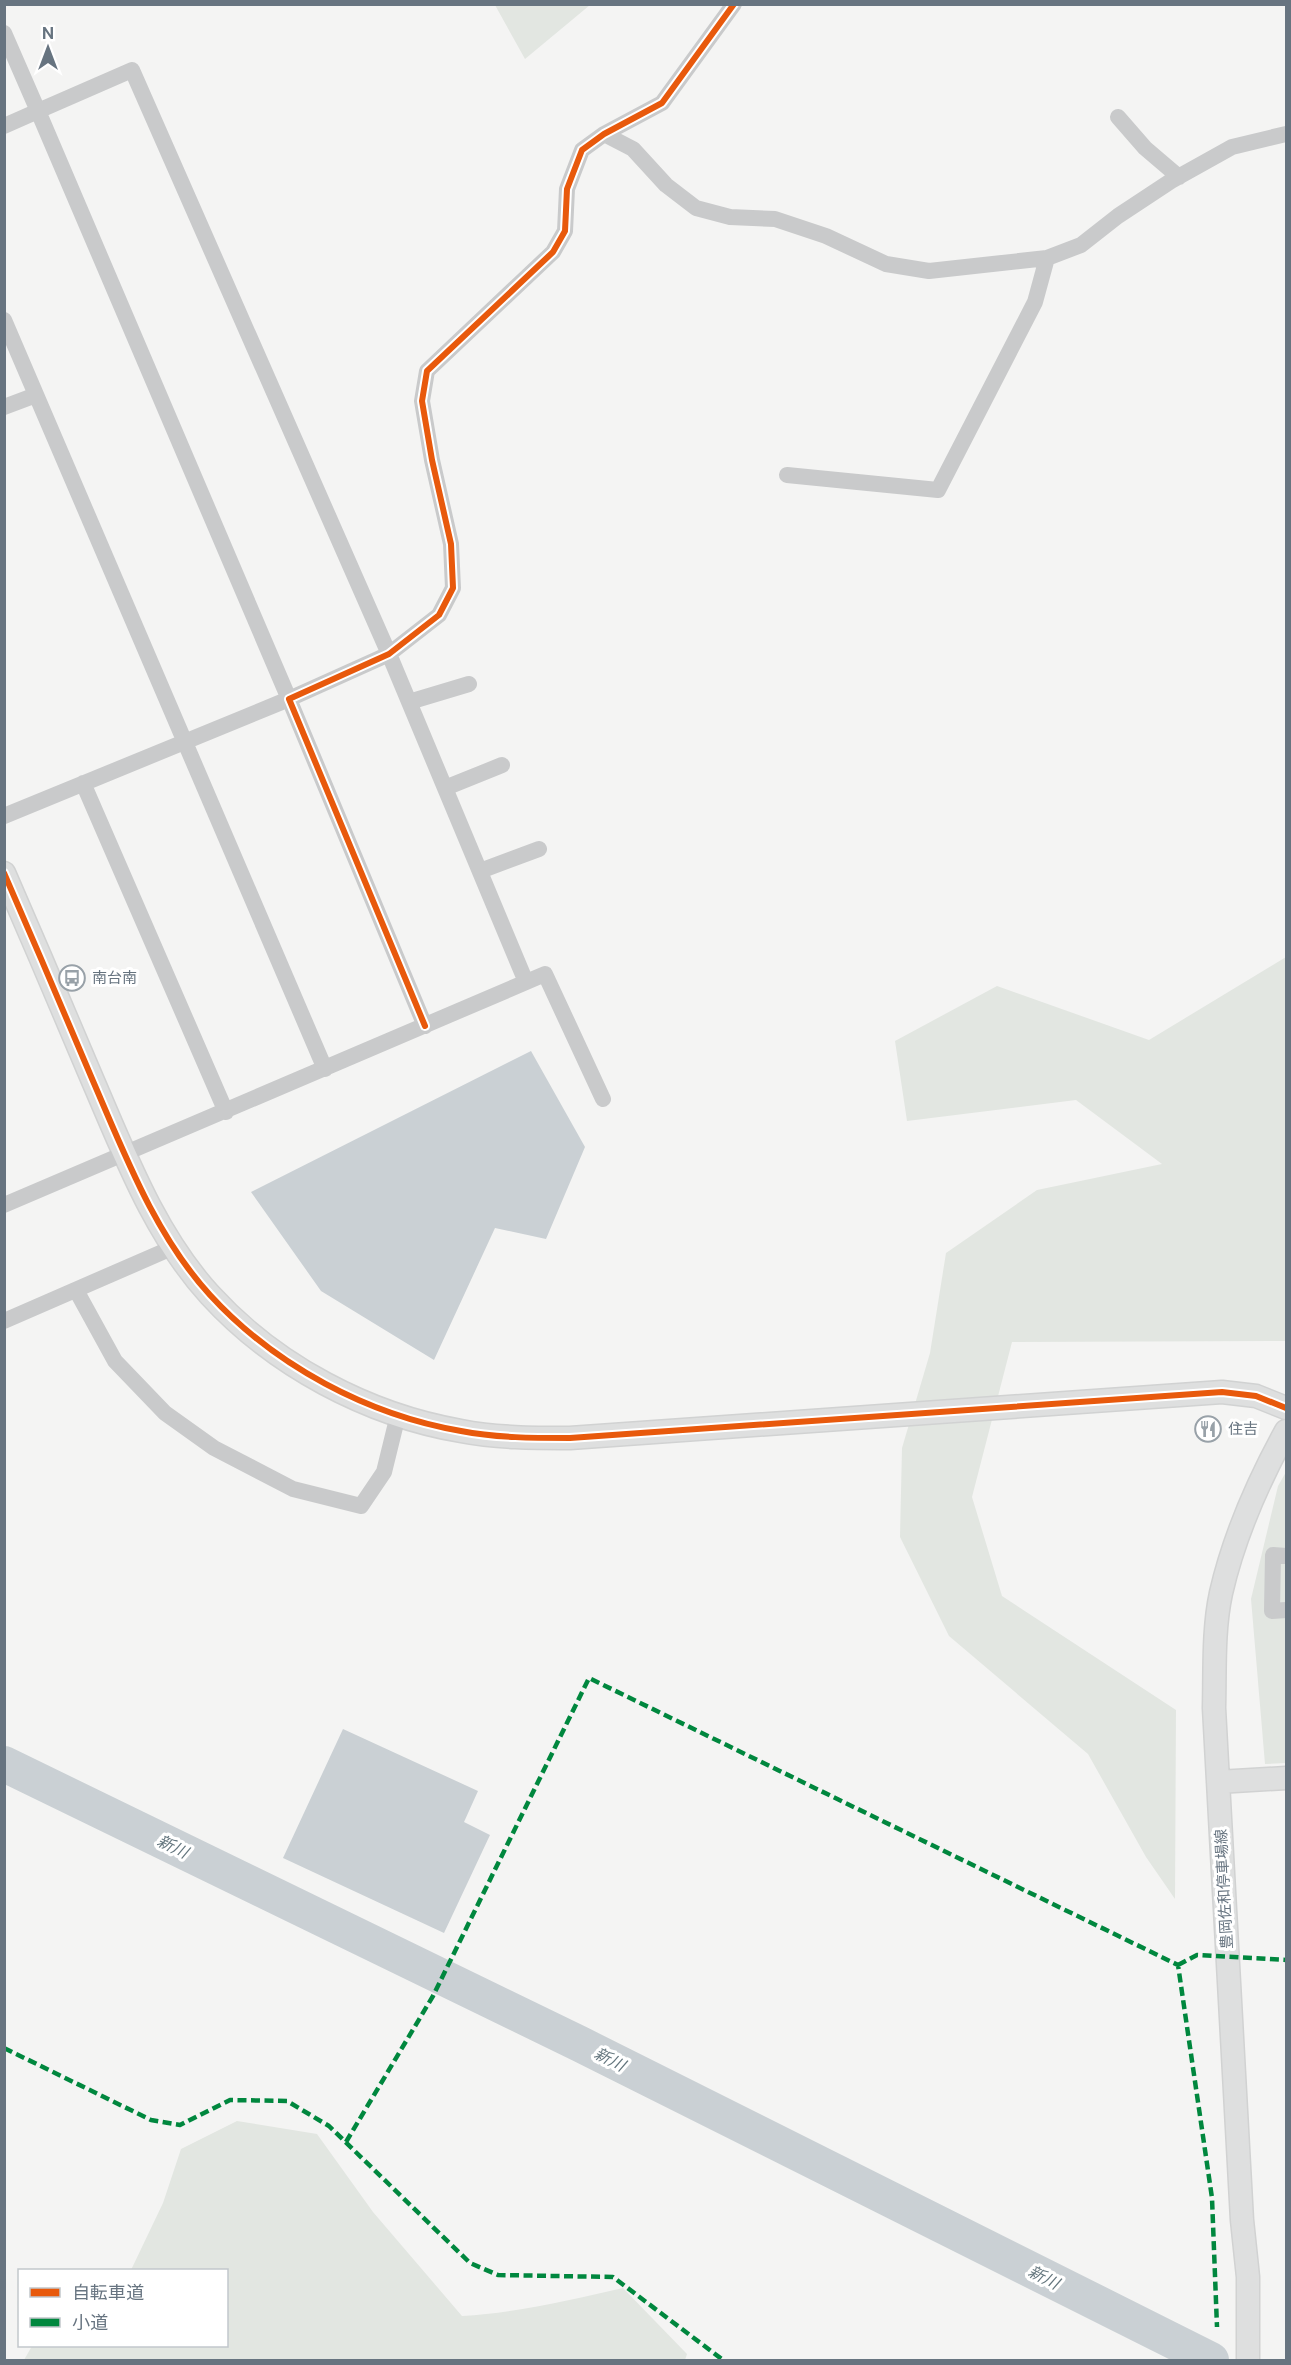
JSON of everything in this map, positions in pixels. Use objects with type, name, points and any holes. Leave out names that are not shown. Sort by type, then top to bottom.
[{"type":"street","points":[[4,816],[289,699],[389,654],[439,615],[453,588],[451,544],[432,460],[422,401],[427,371],[553,252],[565,231],[567,189],[582,150],[604,134],[662,103],[734,4]]},
{"type":"street","points":[[4,33],[289,699],[425,1026]]},
{"type":"street","points":[[4,126],[132,70],[389,654],[526,982]]},
{"type":"street","points":[[1119,117],[1145,148],[1179,177]]},
{"type":"street","points":[[604,134],[633,148],[666,185],[696,208],[730,217],[776,219],[826,236],[886,264],[929,271],[1047,258],[1082,245],[1118,216],[1232,147],[1285,136]]},
{"type":"street","points":[[787,475],[938,490],[1035,302],[1047,258]]},
{"type":"street","points":[[4,320],[325,1069]]},
{"type":"street","points":[[4,407],[36,395]]},
{"type":"street","points":[[409,702],[469,684]]},
{"type":"street","points":[[445,788],[502,765]]},
{"type":"street","points":[[83,783],[226,1112]]},
{"type":"street","points":[[480,871],[539,849]]},
{"type":"street","points":[[4,873],[124,1155],[174,1247],[209,1294],[249,1334],[291,1363],[346,1395],[398,1415],[461,1431],[517,1438],[570,1438],[1222,1392],[1256,1396],[1287,1408]]},
{"type":"street","points":[[6,1201],[124,1155],[545,974],[603,1099]]},
{"type":"street","points":[[4,1321],[174,1247]]},
{"type":"street","points":[[76,1290],[116,1361],[165,1413],[214,1448],[293,1489],[361,1506],[384,1472],[398,1415]]},
{"type":"street","name":"豊岡佐和停車場線","points":[[1248,2359],[1248,2277],[1241,2208],[1214,1708],[1215,1647],[1221,1594],[1240,1528],[1264,1471],[1287,1431]]},
{"type":"street","points":[[1287,1556],[1274,1555],[1272,1611],[1287,1610]]},
{"type":"street","points":[[1218,1782],[1287,1778]]},
{"type":"shaded area","points":[[495,5],[590,5],[525,59]]},
{"type":"shaded area","points":[[1286,957],[1286,1341],[1012,1342],[972,1497],[1002,1596],[1176,1710],[1175,1899],[1146,1857],[1088,1754],[949,1636],[900,1537],[902,1448],[930,1353],[946,1253],[1037,1190],[1162,1164],[1076,1100],[907,1121],[895,1041],[997,986],[1149,1040]]},
{"type":"shaded area","points":[[531,1051],[585,1147],[546,1239],[495,1228],[434,1360],[321,1291],[251,1192]]},
{"type":"shaded area","points":[[1286,1472],[1286,1763],[1265,1764],[1251,1599],[1278,1486]]},
{"type":"shaded area","points":[[343,1729],[478,1791],[464,1822],[490,1835],[444,1933],[283,1858]]},
{"type":"shaded area","points":[[237,2121],[317,2134],[373,2212],[462,2316],[523,2309],[623,2288],[687,2354],[685,2360],[24,2360],[31,2347],[228,2347],[228,2269],[131,2269],[163,2203],[181,2149]]},
{"type":"waterway","name":"新川","points":[[4,1764],[580,2044],[1211,2360]]},
{"type":"marked path","points":[[346,2142],[433,1996],[589,1678],[1178,1965],[1212,2198],[1217,2327]]},
{"type":"marked path","points":[[1178,1965],[1197,1955],[1286,1960]]},
{"type":"marked path","points":[[4,2048],[151,2120],[180,2125],[230,2100],[287,2101],[329,2126],[470,2263],[498,2275],[613,2277],[723,2360]]},
{"type":"cycle path","points":[[425,1026],[289,699],[389,654],[439,615],[453,588],[451,544],[432,460],[422,401],[427,371],[553,252],[565,231],[567,189],[582,150],[604,134],[662,103],[734,4]]},
{"type":"cycle path","points":[[4,873],[130,1165],[173,1247],[190,1272],[236,1321],[293,1365],[358,1400],[392,1413],[461,1431],[543,1438],[570,1438],[1222,1392],[1256,1396],[1286,1408]]},
{"type":"place","name":"南台南","points":[[72,978]]},
{"type":"place","name":"住吉","points":[[1208,1429]]}]
